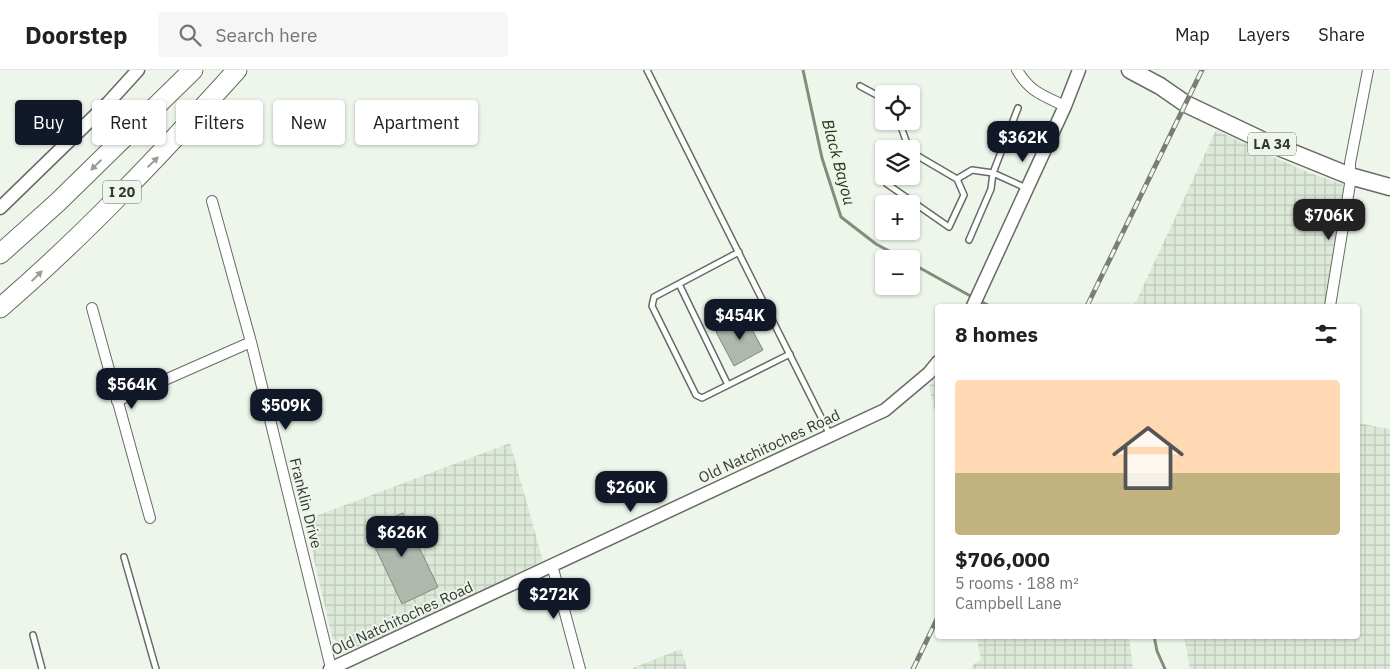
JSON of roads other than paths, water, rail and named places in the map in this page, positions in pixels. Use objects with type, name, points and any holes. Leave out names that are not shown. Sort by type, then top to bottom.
[{"type":"highway","name":"I 20","points":[[0,254],[58,202],[193,70]]},
{"type":"highway","name":"I 20","points":[[0,308],[34,279],[165,150],[238,70]]},
{"type":"main road","name":"LA 34","points":[[1130,70],[1160,86],[1186,104],[1266,142],[1350,176],[1390,187]]},
{"type":"main road","name":"LA 34","points":[[1147,70],[1160,86]]},
{"type":"street","points":[[0,208],[108,103],[138,70]]},
{"type":"street","points":[[1017,70],[1034,92],[1065,106]]},
{"type":"street","points":[[974,304],[1065,106],[1079,70]]},
{"type":"street","points":[[1330,304],[1345,221],[1350,163],[1368,70]]},
{"type":"street","name":"Franklin Drive","points":[[212,201],[251,342],[331,669]]},
{"type":"street","points":[[92,308],[150,518]]},
{"type":"street","points":[[117,401],[251,342]]},
{"type":"street","name":"Old Natchitoches Road","points":[[331,669],[884,410],[929,373],[935,366]]},
{"type":"street","points":[[552,565],[580,669]]},
{"type":"lane","points":[[647,70],[830,436]]},
{"type":"lane","points":[[860,86],[875,94]]},
{"type":"lane","points":[[968,240],[991,189],[993,173],[1018,108]]},
{"type":"lane","points":[[889,185],[949,226],[964,196],[957,179],[920,157]]},
{"type":"lane","points":[[957,179],[972,170],[993,173],[1027,188]]},
{"type":"lane","points":[[739,252],[654,297],[652,306],[696,396],[702,398],[790,354]]},
{"type":"lane","points":[[679,284],[728,385]]},
{"type":"lane","points":[[124,557],[156,669]]},
{"type":"lane","points":[[33,635],[42,669]]},
{"type":"waterway","name":"Black Bayou","points":[[803,70],[822,158],[841,217],[876,244],[887,250]]},
{"type":"waterway","name":"Black Bayou","points":[[920,268],[974,298]]},
{"type":"waterway","name":"Black Bayou","points":[[980,301],[986,304]]},
{"type":"waterway","name":"Black Bayou","points":[[1155,639],[1157,651],[1165,669]]},
{"type":"railway","points":[[1088,304],[1202,70]]},
{"type":"railway","points":[[913,669],[935,623]]}]
